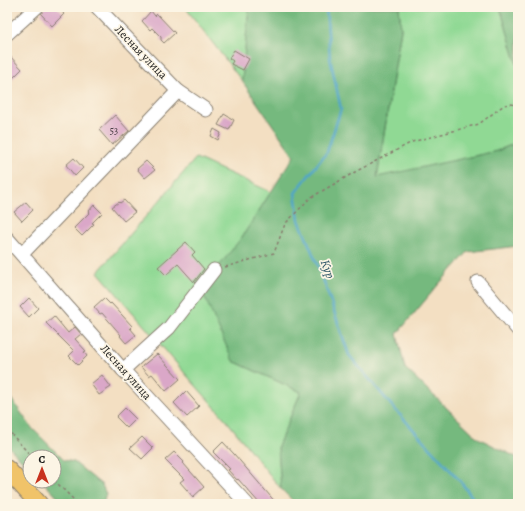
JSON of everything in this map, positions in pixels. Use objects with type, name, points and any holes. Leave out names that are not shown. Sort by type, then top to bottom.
[{"type":"main road","points":[[7,469],[39,504]]},
{"type":"street","points":[[7,34],[37,7]]},
{"type":"street","name":"Лесная улица","points":[[97,7],[178,91],[206,110]]},
{"type":"street","points":[[22,254],[178,91]]},
{"type":"street","name":"Лесная улица","points":[[7,238],[123,370],[247,504]]},
{"type":"street","points":[[123,370],[169,328],[214,270]]},
{"type":"street","points":[[478,282],[518,330]]},
{"type":"path","points":[[214,270],[274,253],[285,224],[310,198],[355,172],[412,142],[479,124],[504,105],[518,105]]},
{"type":"path","points":[[7,428],[25,449]]},
{"type":"path","points":[[62,488],[78,504]]},
{"type":"green space","points":[[185,7],[249,7],[242,81]]},
{"type":"green space","points":[[249,7],[399,7],[401,29],[377,177],[497,151],[518,142],[518,246],[468,252],[397,334],[405,368],[478,438],[518,458],[518,504],[296,504],[281,489],[278,446],[301,392],[233,361],[201,289],[242,237],[294,156],[242,81]]},
{"type":"green space","points":[[399,7],[500,7],[518,68],[518,142],[497,151],[377,178],[401,29]]},
{"type":"green space","points":[[500,7],[518,7],[518,68]]},
{"type":"green space","points":[[196,158],[271,192],[242,237],[233,361],[301,392],[278,446],[281,489],[227,421],[98,272]]},
{"type":"green space","points":[[7,393],[32,428],[53,449],[22,449],[22,461],[7,445]]},
{"type":"green space","points":[[62,458],[64,460],[74,462],[102,485],[106,494],[103,504],[64,504],[50,489],[62,489]]},
{"type":"building","points":[[46,7],[57,7],[64,14],[52,26],[41,14]]},
{"type":"building","points":[[151,11],[155,16],[157,14],[175,33],[164,43],[161,40],[161,37],[152,28],[150,30],[142,21]]},
{"type":"building","points":[[234,50],[249,59],[243,70],[231,64],[233,61],[229,58]]},
{"type":"building","points":[[7,53],[22,69],[7,84]]},
{"type":"building","points":[[224,114],[234,120],[229,130],[218,125]]},
{"type":"building","points":[[115,115],[129,131],[112,145],[99,130]]},
{"type":"building","points":[[214,129],[221,133],[218,140],[211,136]]},
{"type":"building","points":[[74,158],[83,168],[75,176],[66,165]]},
{"type":"building","points":[[146,161],[155,170],[145,178],[137,169]]},
{"type":"building","points":[[124,200],[135,212],[124,221],[112,207]]},
{"type":"building","points":[[26,202],[33,210],[22,221],[14,212]]},
{"type":"building","points":[[94,205],[102,213],[82,236],[74,228],[90,212],[89,211]]},
{"type":"building","points":[[186,242],[195,252],[192,255],[204,269],[194,282],[178,264],[166,275],[158,267]]},
{"type":"building","points":[[29,298],[38,308],[29,317],[20,307]]},
{"type":"building","points":[[104,298],[110,304],[111,303],[132,326],[130,328],[136,335],[126,343],[102,313],[100,314],[94,307]]},
{"type":"building","points":[[54,316],[68,333],[75,327],[81,334],[75,339],[86,351],[84,352],[87,356],[78,365],[69,356],[74,351],[46,323]]},
{"type":"building","points":[[157,354],[180,379],[166,391],[152,374],[149,376],[141,367]]},
{"type":"building","points":[[102,375],[111,387],[99,395],[91,384]]},
{"type":"building","points":[[186,391],[199,406],[187,417],[174,403]]},
{"type":"building","points":[[125,408],[136,419],[127,428],[116,417]]},
{"type":"building","points":[[142,437],[153,448],[142,459],[130,448]]},
{"type":"building","points":[[223,442],[277,504],[260,504],[228,470],[230,469],[213,452]]},
{"type":"building","points":[[174,452],[204,487],[193,497],[180,482],[184,479],[165,460]]},
{"type":"waterway","name":"Кур","points":[[326,7],[330,58],[341,109],[327,152],[295,193],[299,220],[322,276],[349,355],[392,406],[461,482],[477,504]]}]
